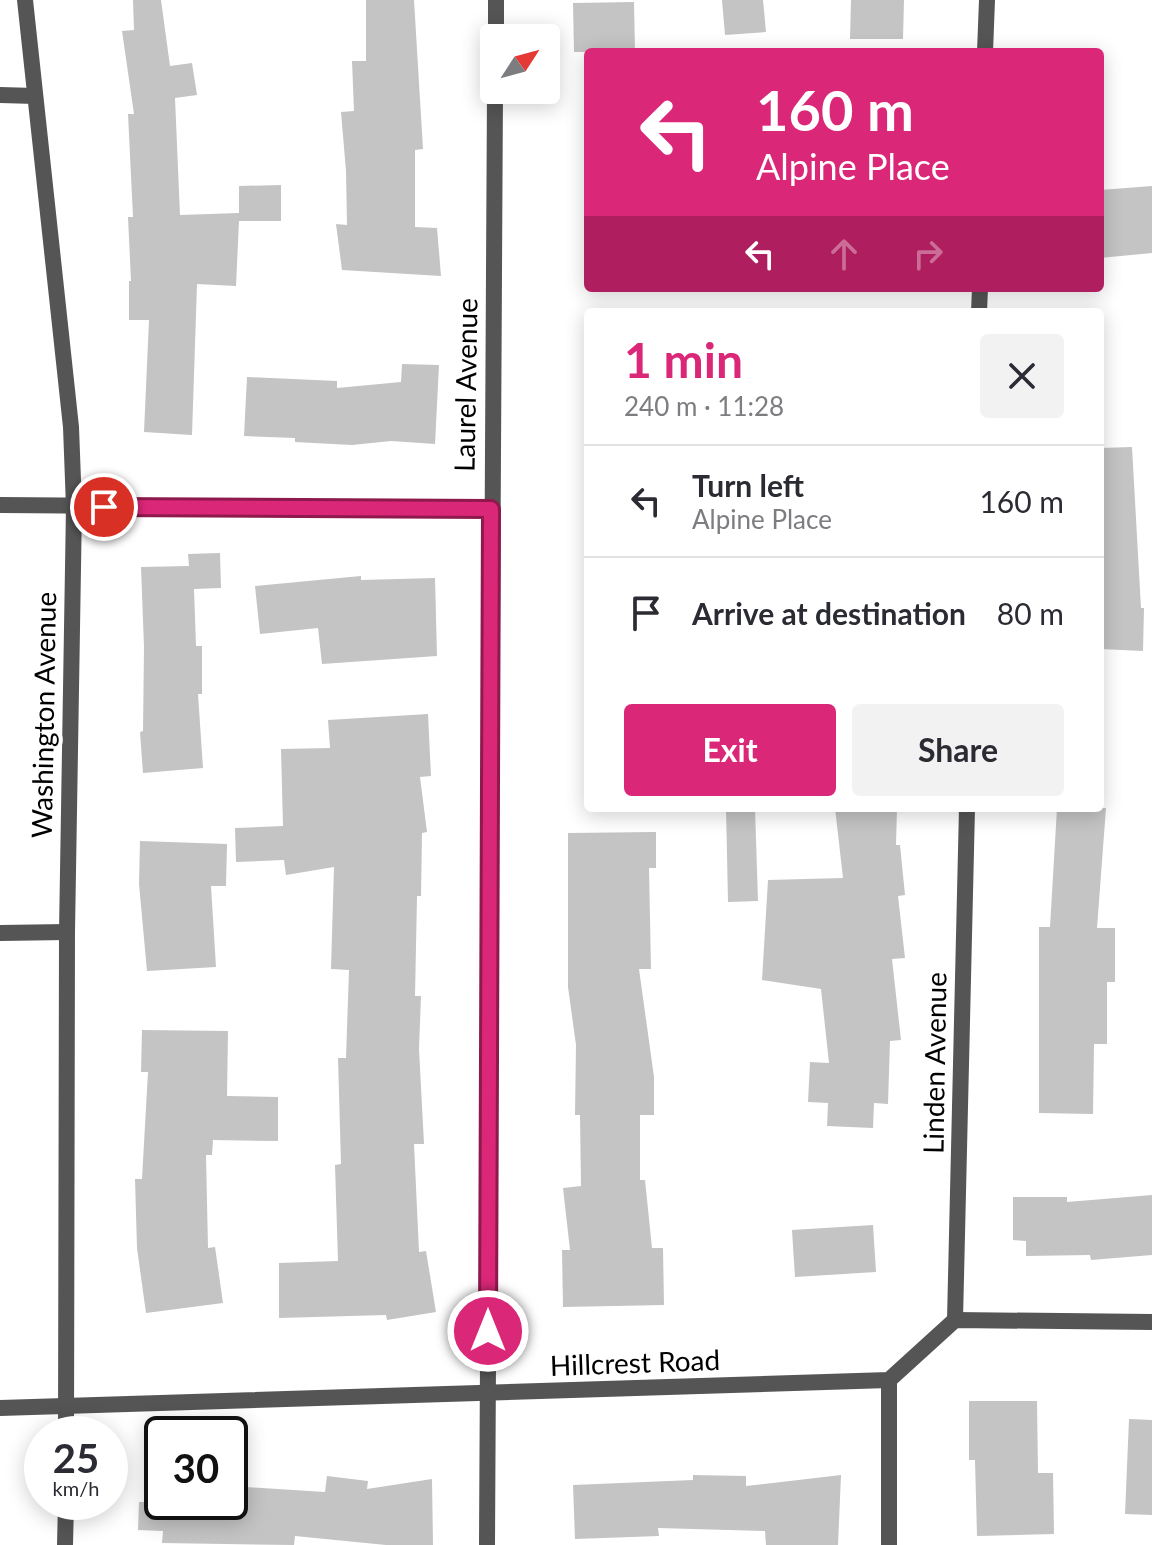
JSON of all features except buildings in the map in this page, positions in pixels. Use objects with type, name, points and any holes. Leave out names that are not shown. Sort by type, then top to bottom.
[{"type":"street","name":"Washington Avenue","points":[[25,0],[71,427],[74,507],[67,932],[66,1416]]},
{"type":"street","points":[[496,0],[496,24]]},
{"type":"street","points":[[985,48],[987,0]]},
{"type":"street","points":[[0,95],[35,96]]},
{"type":"street","name":"Laurel Avenue","points":[[487,1545],[495,104]]},
{"type":"street","points":[[0,505],[491,509]]},
{"type":"street","name":"Linden Avenue","points":[[955,1320],[967,812]]},
{"type":"street","points":[[0,933],[67,932]]},
{"type":"street","points":[[889,1545],[889,1380],[955,1320],[1152,1322]]},
{"type":"street","name":"Hillcrest Road","points":[[0,1408],[889,1380]]},
{"type":"street","points":[[65,1545],[66,1520]]},
{"type":"route","points":[[104,507],[491,509],[488,1331]]}]
